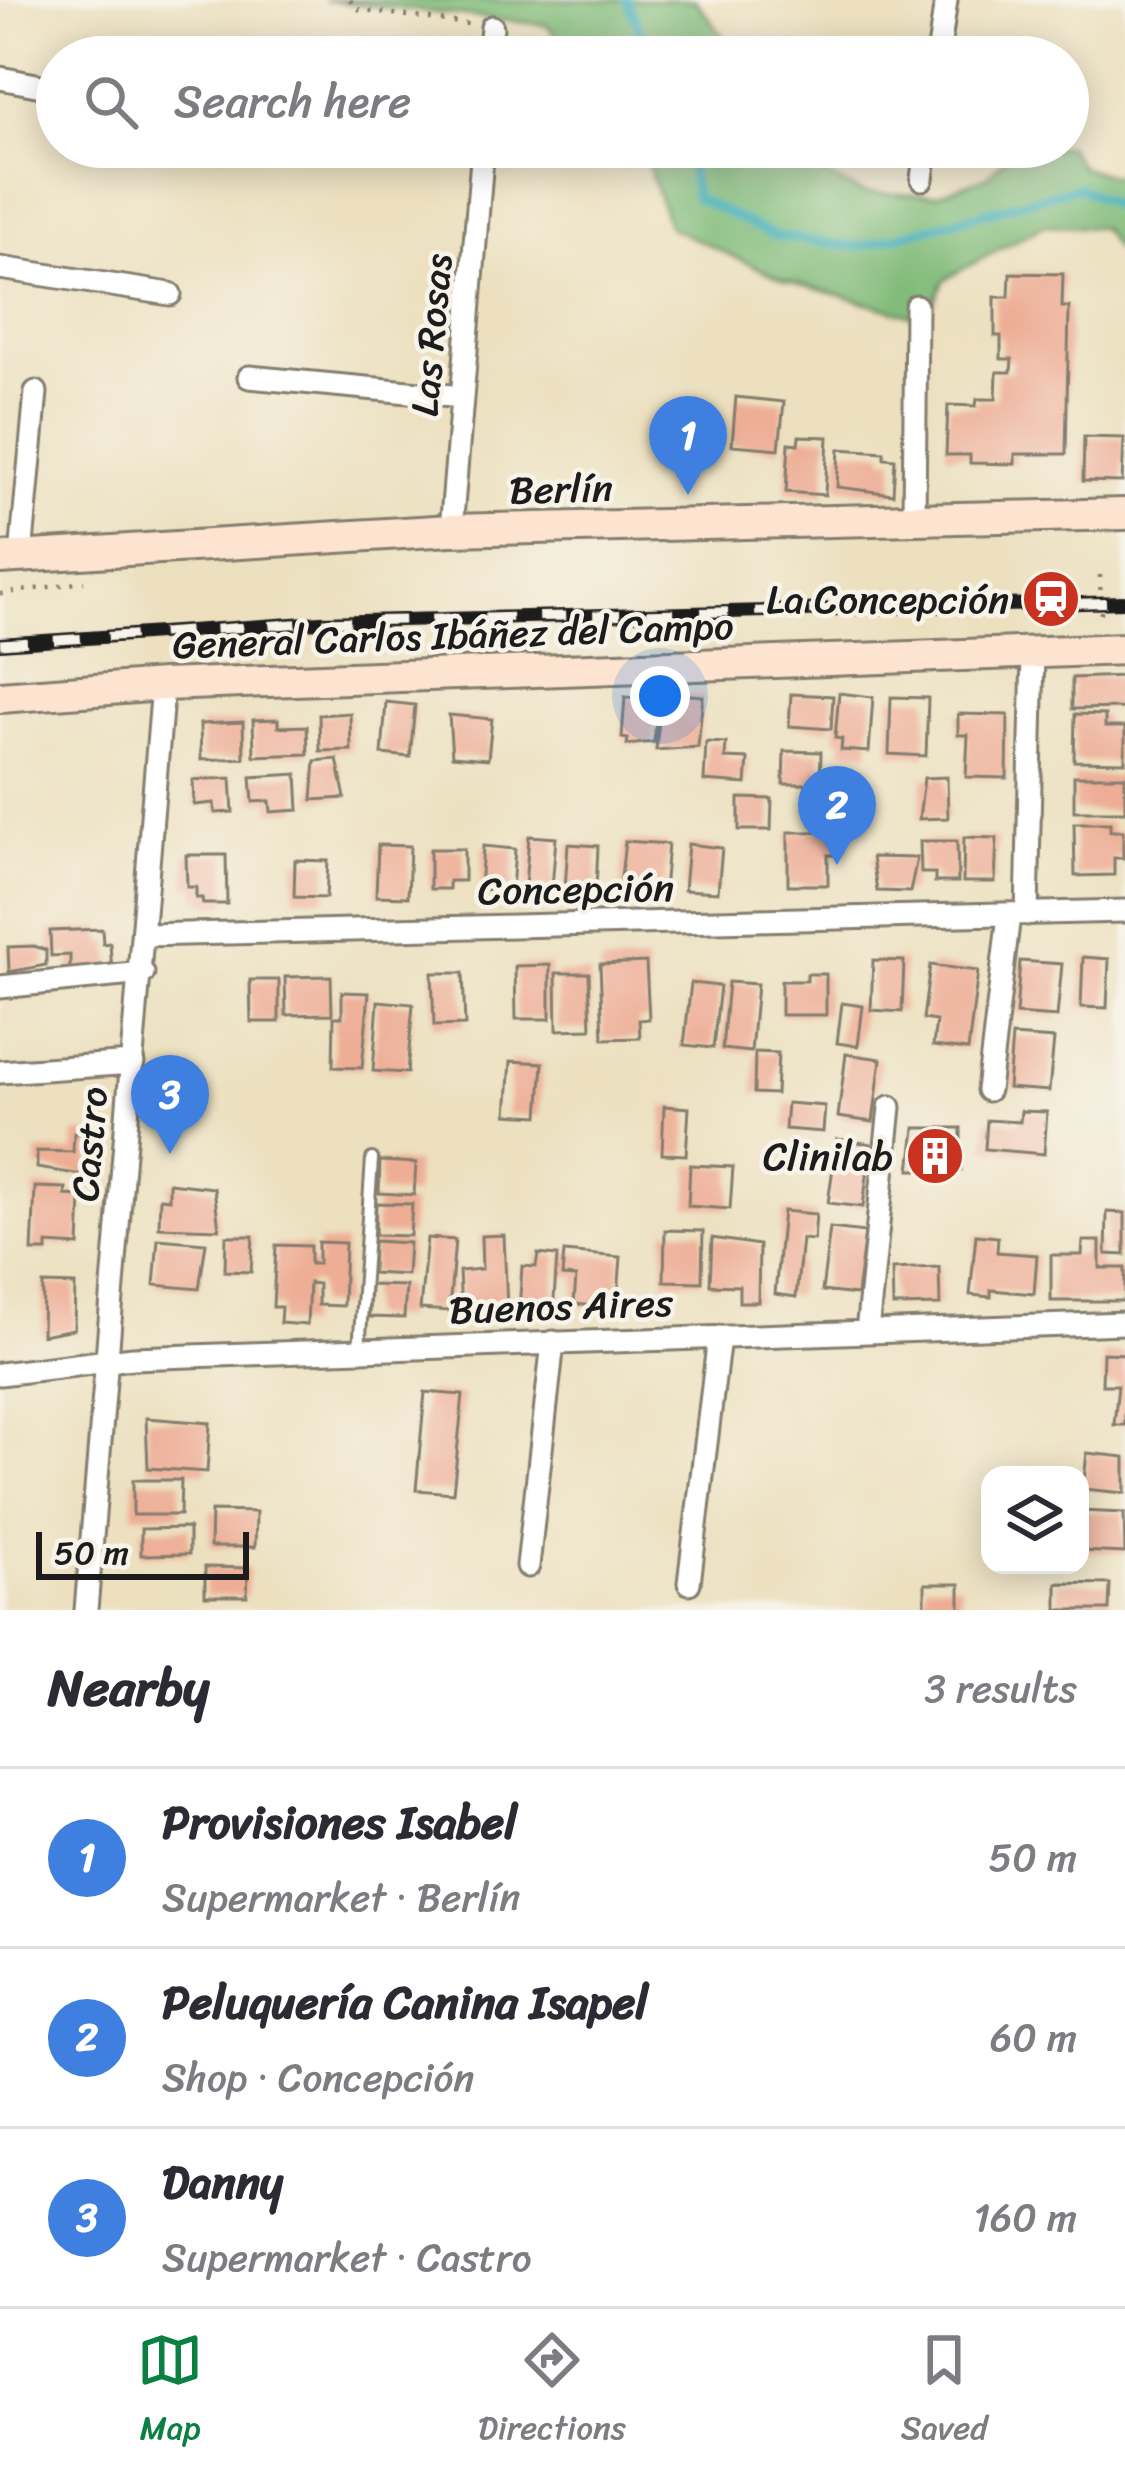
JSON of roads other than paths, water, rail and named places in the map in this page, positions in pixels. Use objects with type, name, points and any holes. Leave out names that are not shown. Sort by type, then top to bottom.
[{"type":"street","points":[[941,36],[946,0]]},
{"type":"street","points":[[490,36],[491,27]]},
{"type":"street","points":[[0,78],[36,84]]},
{"type":"street","name":"Las Rosas","points":[[451,530],[481,168]]},
{"type":"street","points":[[922,179],[923,168]]},
{"type":"street","points":[[0,268],[170,294]]},
{"type":"street","points":[[914,520],[916,307]]},
{"type":"street","points":[[249,377],[462,397]]},
{"type":"street","points":[[10,557],[36,392]]},
{"type":"street","name":"Berlín","points":[[10,557],[451,530],[1125,514]]},
{"type":"street","name":"General Carlos Ibáñez del Campo","points":[[0,697],[163,686],[1125,649]]},
{"type":"street","points":[[988,1090],[1018,914],[1034,651]]},
{"type":"street","name":"Castro","points":[[86,1610],[163,686]]},
{"type":"street","name":"Concepción","points":[[145,935],[1125,910]]},
{"type":"street","points":[[0,987],[142,974]]},
{"type":"street","points":[[0,1072],[133,1063]]},
{"type":"street","points":[[867,1332],[890,1107]]},
{"type":"street","name":"Buenos Aires","points":[[0,1374],[105,1360],[1125,1323]]},
{"type":"street","points":[[689,1583],[719,1337]]},
{"type":"street","points":[[528,1566],[553,1342]]},
{"type":"lane","points":[[359,1350],[372,1159]]},
{"type":"waterway","points":[[627,0],[642,36]]},
{"type":"waterway","points":[[690,168],[696,198],[775,236],[859,247],[1078,187],[1125,211]]},
{"type":"railway","points":[[0,644],[320,622],[1125,602]]},
{"type":"place","name":"Provisiones Isabel","points":[[688,495]]},
{"type":"place","name":"La Concepción","points":[[1051,599]]},
{"type":"place","name":"Peluquería Canina Isapel","points":[[837,865]]},
{"type":"place","name":"Danny","points":[[170,1154]]},
{"type":"place","name":"Clinilab","points":[[935,1156]]}]
